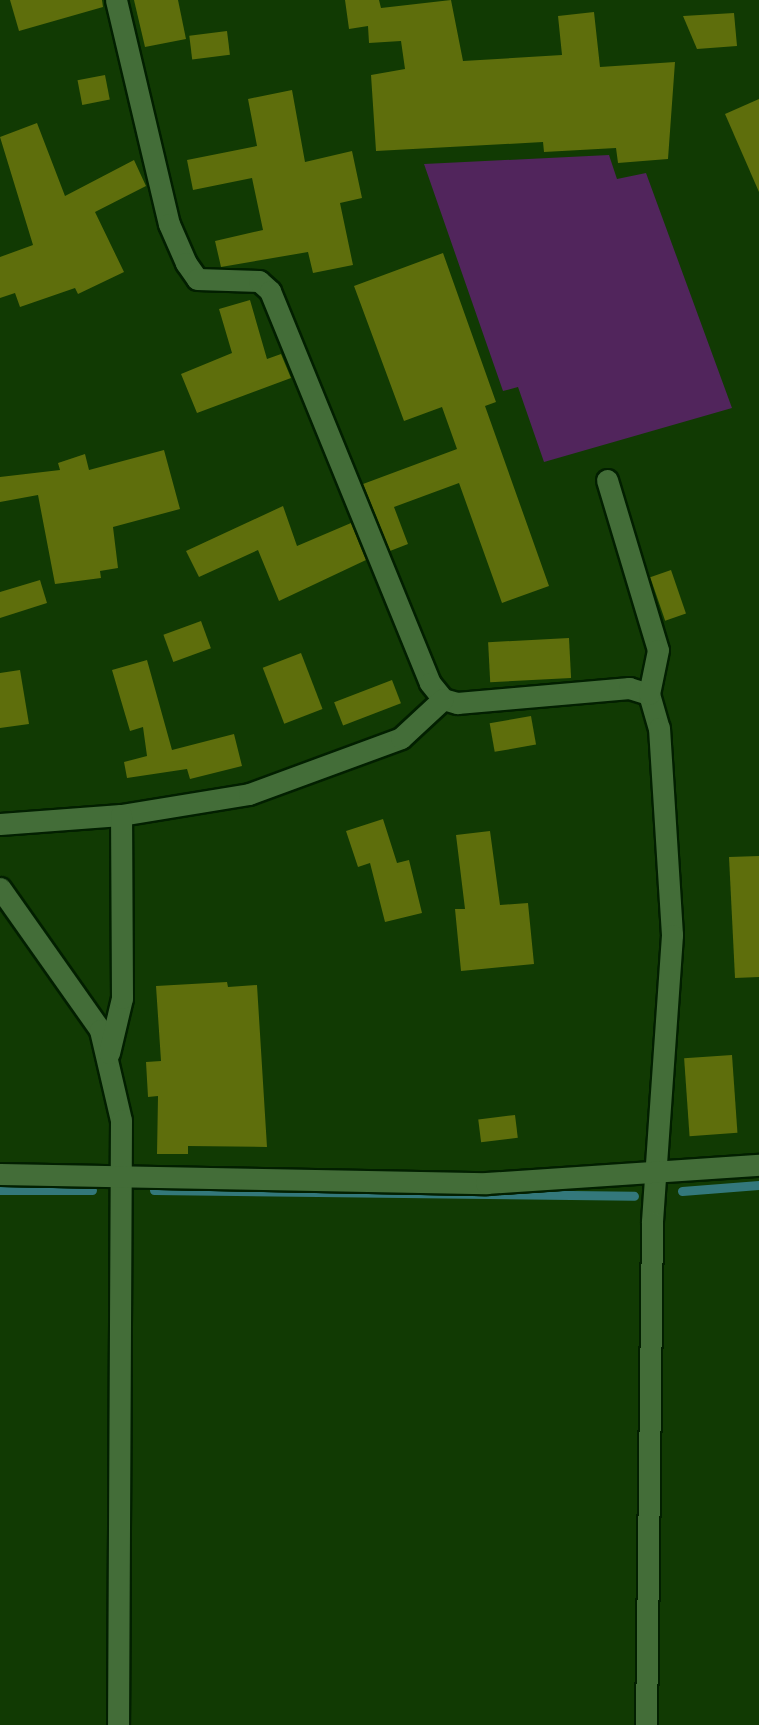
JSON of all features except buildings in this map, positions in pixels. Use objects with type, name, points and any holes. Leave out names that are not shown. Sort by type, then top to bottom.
[{"type":"street","points":[[116,0],[169,224],[186,263],[197,279],[259,281],[270,291],[430,683],[443,699]]},
{"type":"street","points":[[607,480],[658,650],[649,694],[659,728],[672,935],[657,1172],[646,1725]]},
{"type":"street","points":[[0,824],[121,815],[302,779],[401,738],[443,699],[629,688],[649,694]]},
{"type":"street","points":[[108,1053],[122,998],[121,815]]},
{"type":"street","points":[[0,888],[67,975],[108,1053],[123,1176],[118,1725]]},
{"type":"street","points":[[0,1174],[486,1183],[759,1165]]},
{"type":"shaded area","points":[[609,155],[617,179],[646,173],[732,408],[544,462],[518,387],[503,391],[424,164]]},
{"type":"waterway","points":[[682,1191],[759,1185]]},
{"type":"waterway","points":[[0,1190],[92,1190]]},
{"type":"waterway","points":[[154,1190],[634,1196]]}]
